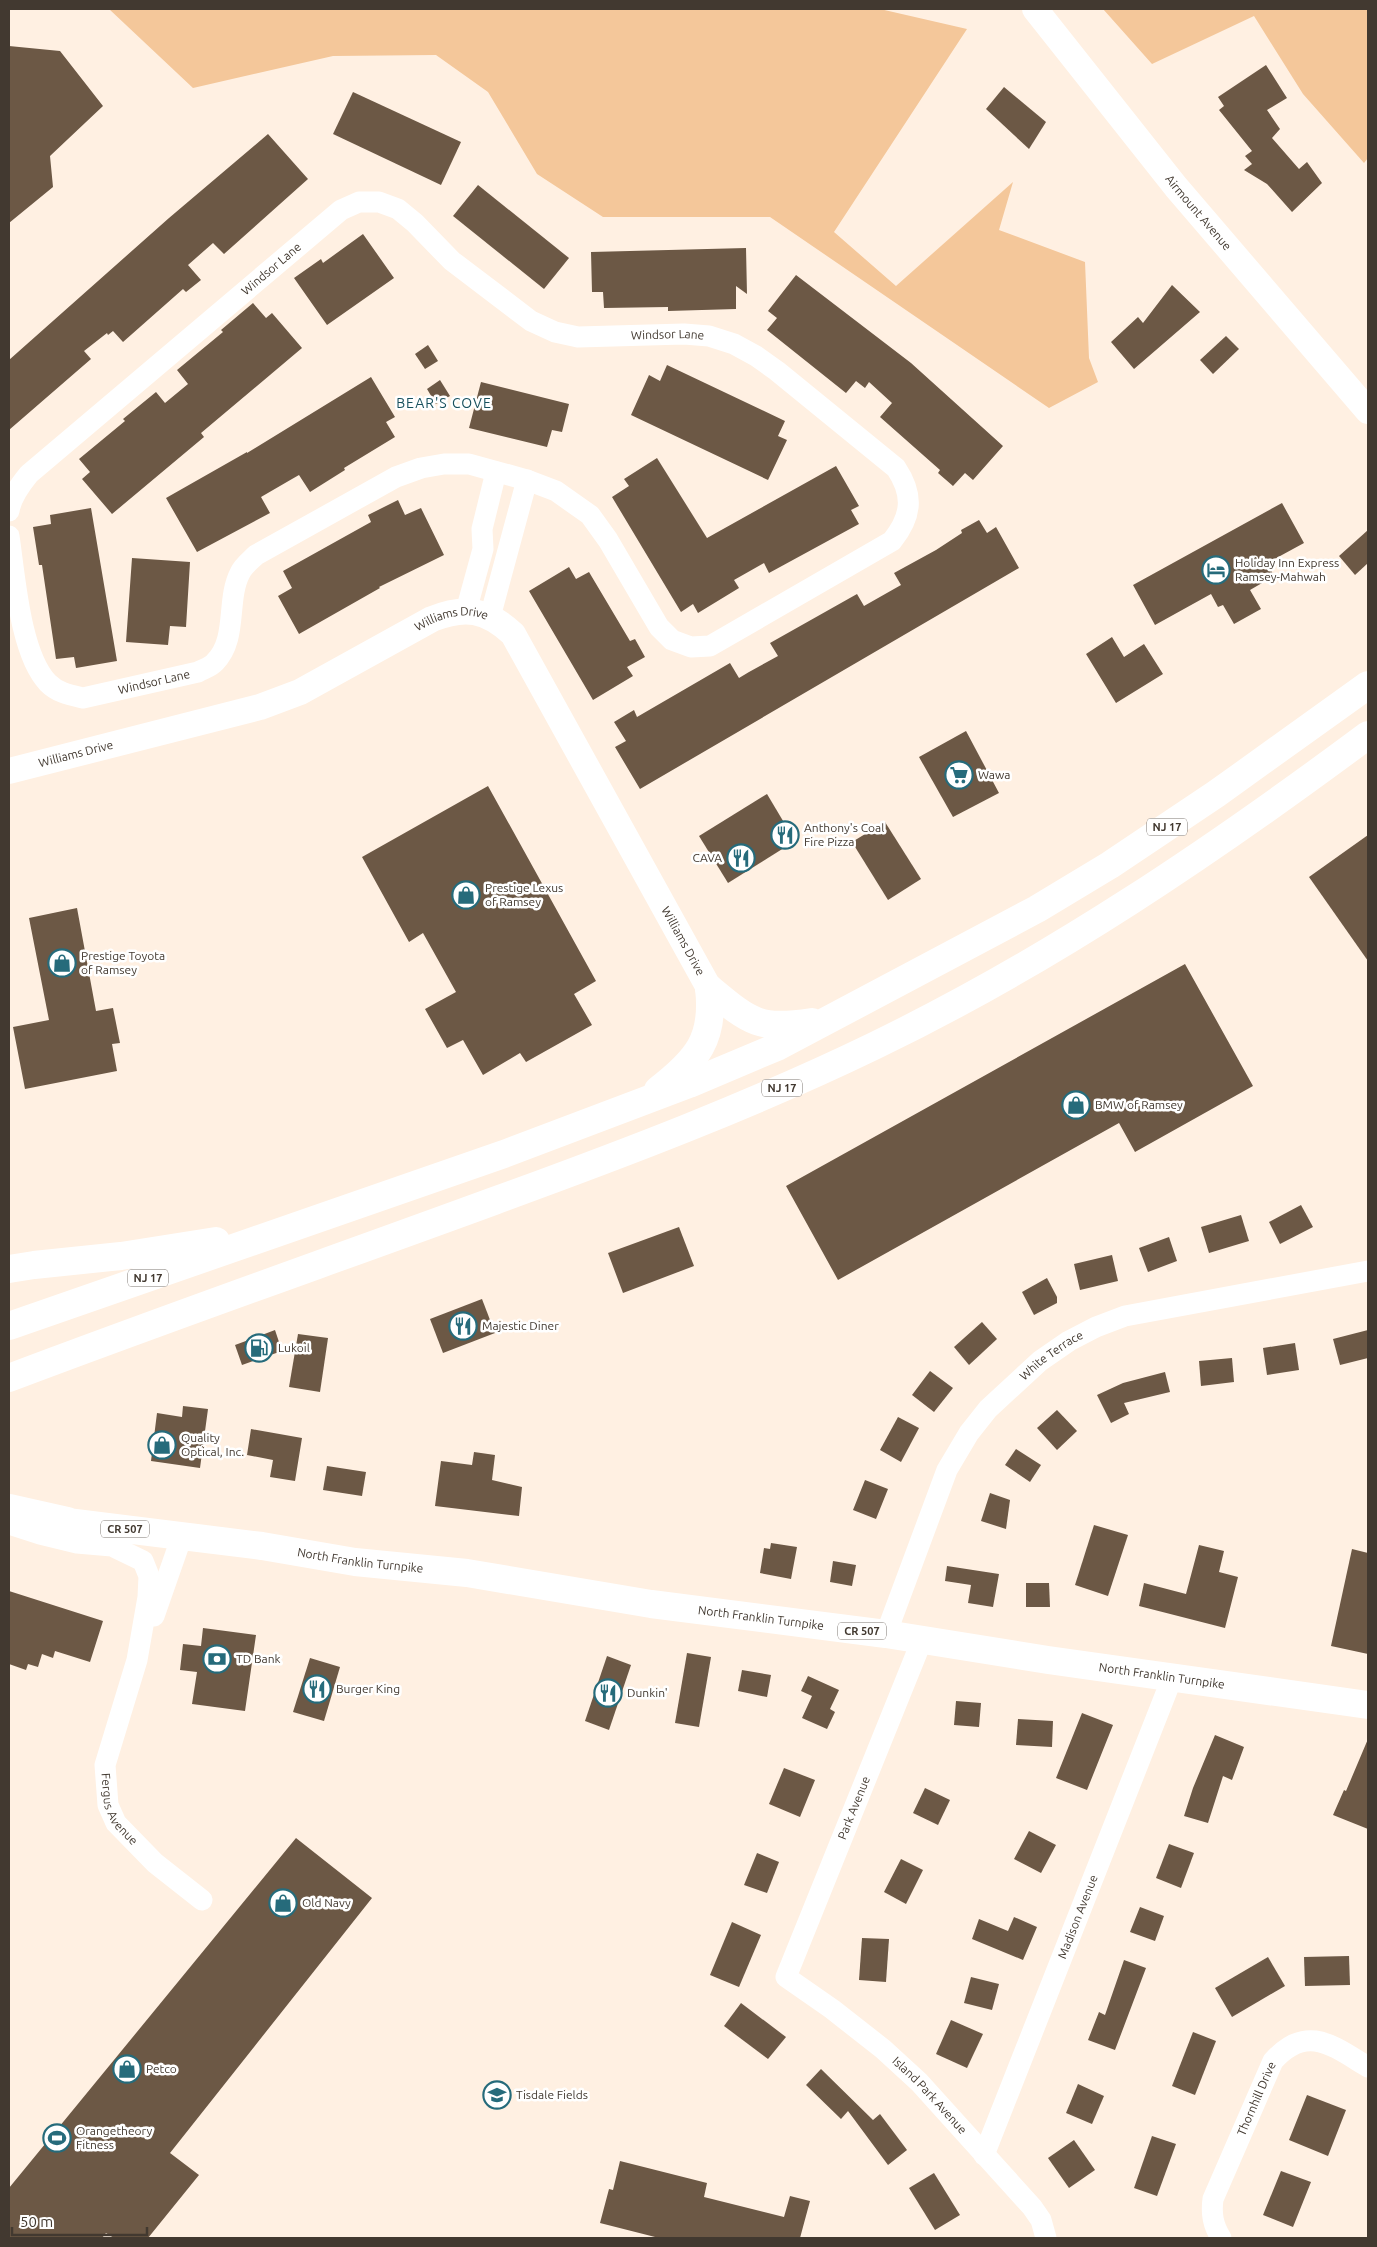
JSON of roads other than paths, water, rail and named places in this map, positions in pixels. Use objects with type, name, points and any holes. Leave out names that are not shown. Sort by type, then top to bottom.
[{"type":"main road","name":"NJ 17","points":[[9,1326],[510,1152],[642,1102],[779,1046],[930,964],[1037,909],[1110,865],[1224,789],[1368,685]]},
{"type":"main road","name":"NJ 17","points":[[9,1378],[140,1328],[603,1162],[786,1087],[876,1045],[982,989],[1144,894],[1233,834],[1368,736]]},
{"type":"main road","points":[[709,988],[743,1016],[757,1022],[786,1026],[831,1019]]},
{"type":"main road","points":[[642,1102],[669,1081],[697,1054],[710,1023],[712,1010],[709,988]]},
{"type":"main road","points":[[9,1270],[34,1265],[121,1256],[287,1230]]},
{"type":"main road","points":[[9,1395],[140,1328]]},
{"type":"main road","points":[[9,1508],[67,1521]]},
{"type":"main road","name":"CR 507","points":[[9,1517],[67,1521],[182,1536]]},
{"type":"main road","name":"North Franklin Turnpike","points":[[182,1536],[270,1547],[355,1562],[467,1573],[651,1604],[886,1634],[1172,1678],[1368,1705]]},
{"type":"street","name":"Airmount Avenue","points":[[1035,9],[1176,187],[1368,411]]},
{"type":"street","name":"Windsor Lane","points":[[9,511],[19,487],[29,474],[341,210],[359,202],[379,202],[398,209],[415,222],[452,261],[531,321],[555,332],[586,337],[684,334],[709,336],[741,348],[777,372],[896,468],[906,482],[909,502],[900,530],[892,541],[710,646],[691,647],[672,640],[659,626],[608,540],[590,515],[566,497],[527,480],[469,464],[444,464],[422,468],[388,482],[256,555],[240,571],[232,596],[230,626],[224,648],[215,663],[198,672],[83,698],[64,694],[49,683],[34,664],[27,643],[9,536]]},
{"type":"street","points":[[478,614],[483,549],[482,529],[496,472]]},
{"type":"street","points":[[478,614],[527,480]]},
{"type":"street","name":"Williams Drive","points":[[9,771],[260,707],[300,692],[432,619],[451,611],[478,614],[513,634],[709,988]]},
{"type":"street","name":"White Terrace","points":[[886,1634],[947,1470],[969,1433],[988,1409],[1040,1361],[1069,1341],[1096,1327],[1126,1316],[1368,1271]]},
{"type":"street","name":"Fergus Avenue","points":[[9,1524],[77,1543],[112,1546],[142,1561],[149,1576],[148,1597],[137,1660]]},
{"type":"street","name":"Fergus Avenue","points":[[182,1536],[137,1660],[104,1764],[108,1805],[116,1823],[154,1863],[202,1900]]},
{"type":"street","name":"Park Avenue","points":[[786,1977],[922,1640]]},
{"type":"street","name":"Madison Avenue","points":[[984,2155],[1172,1678]]},
{"type":"street","name":"Island Park Avenue","points":[[786,1977],[832,2009],[883,2049],[919,2082],[1032,2207],[1041,2220],[1046,2238]]},
{"type":"street","name":"Thornhill Drive","points":[[1221,2238],[1214,2226],[1211,2213],[1212,2199],[1273,2061],[1283,2050],[1296,2043],[1310,2040],[1326,2042],[1368,2067]]},
{"type":"place","name":"Holiday Inn Express Ramsey-Mahwah","points":[[1216,570]]},
{"type":"place","name":"Wawa","points":[[959,775]]},
{"type":"place","name":"Anthony's Coal Fire Pizza","points":[[785,835]]},
{"type":"place","name":"CAVA","points":[[741,858]]},
{"type":"place","name":"Prestige Lexus of Ramsey","points":[[466,895]]},
{"type":"place","name":"Prestige Toyota of Ramsey","points":[[62,963]]},
{"type":"place","name":"BMW of Ramsey","points":[[1076,1105]]},
{"type":"place","name":"Majestic Diner","points":[[463,1326]]},
{"type":"place","name":"Lukoil","points":[[259,1348]]},
{"type":"place","name":"Quality Optical, Inc.","points":[[162,1445]]},
{"type":"place","name":"TD Bank","points":[[217,1659]]},
{"type":"place","name":"Burger King","points":[[317,1689]]},
{"type":"place","name":"Dunkin'","points":[[608,1693]]},
{"type":"place","name":"Old Navy","points":[[283,1903]]},
{"type":"place","name":"Petco","points":[[127,2069]]},
{"type":"place","name":"Tisdale Fields","points":[[497,2095]]},
{"type":"place","name":"Orangetheory Fitness","points":[[57,2138]]},
{"type":"district","name":"BEAR'S COVE","points":[[444,403]]}]
